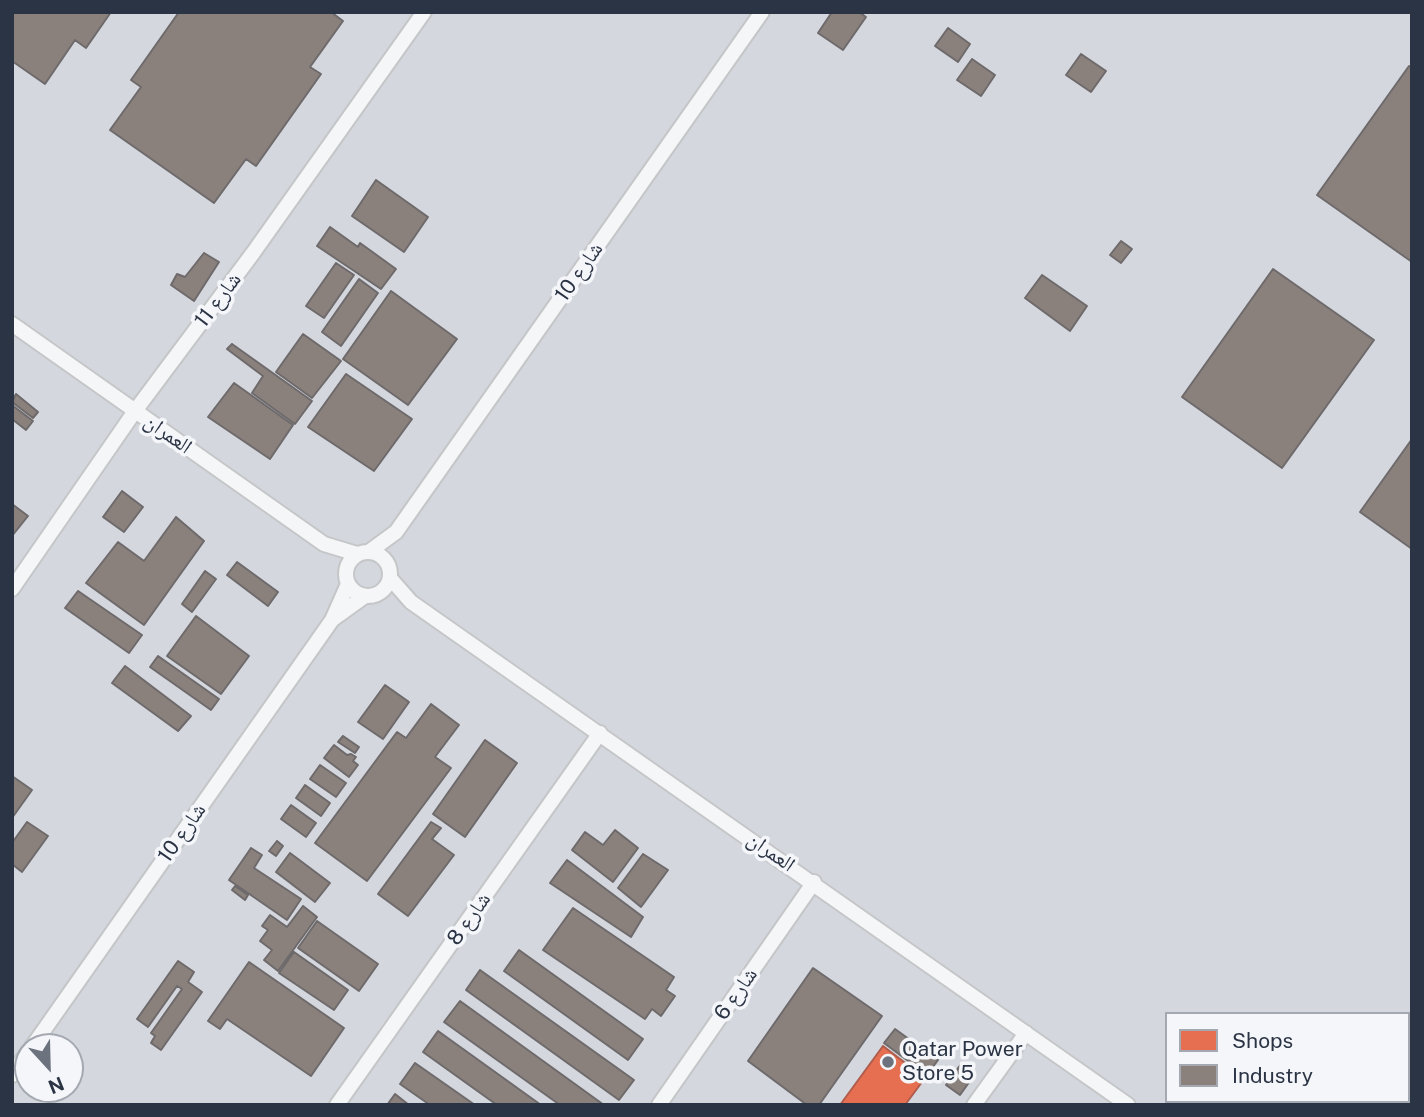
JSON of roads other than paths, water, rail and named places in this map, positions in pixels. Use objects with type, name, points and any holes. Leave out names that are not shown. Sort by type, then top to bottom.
[{"type":"street","name":"شارع 11","points":[[12,589],[135,411],[253,253],[424,12]]},
{"type":"street","name":"شارع 10","points":[[363,553],[396,532],[762,12]]},
{"type":"street","name":"العمران","points":[[12,324],[324,544],[346,578]]},
{"type":"street","name":"شارع 10","points":[[389,571],[396,532]]},
{"type":"street","name":"العمران","points":[[324,544],[363,553]]},
{"type":"street","points":[[363,553],[377,553],[389,571],[383,590],[371,595],[355,592],[346,578],[351,559],[363,553]]},
{"type":"street","name":"العمران","points":[[389,571],[411,602],[814,882],[1128,1105]]},
{"type":"street","name":"شارع 10","points":[[42,1033],[332,620],[346,578]]},
{"type":"street","name":"العمران","points":[[371,595],[411,602]]},
{"type":"street","name":"شارع 10","points":[[332,620],[371,595]]},
{"type":"street","name":"شارع 8","points":[[337,1105],[600,733]]},
{"type":"street","name":"شارع 6","points":[[659,1105],[814,882]]},
{"type":"street","points":[[974,1105],[1026,1033]]},
{"type":"place","name":"Qatar Power Store 5","points":[[888,1062]]}]
